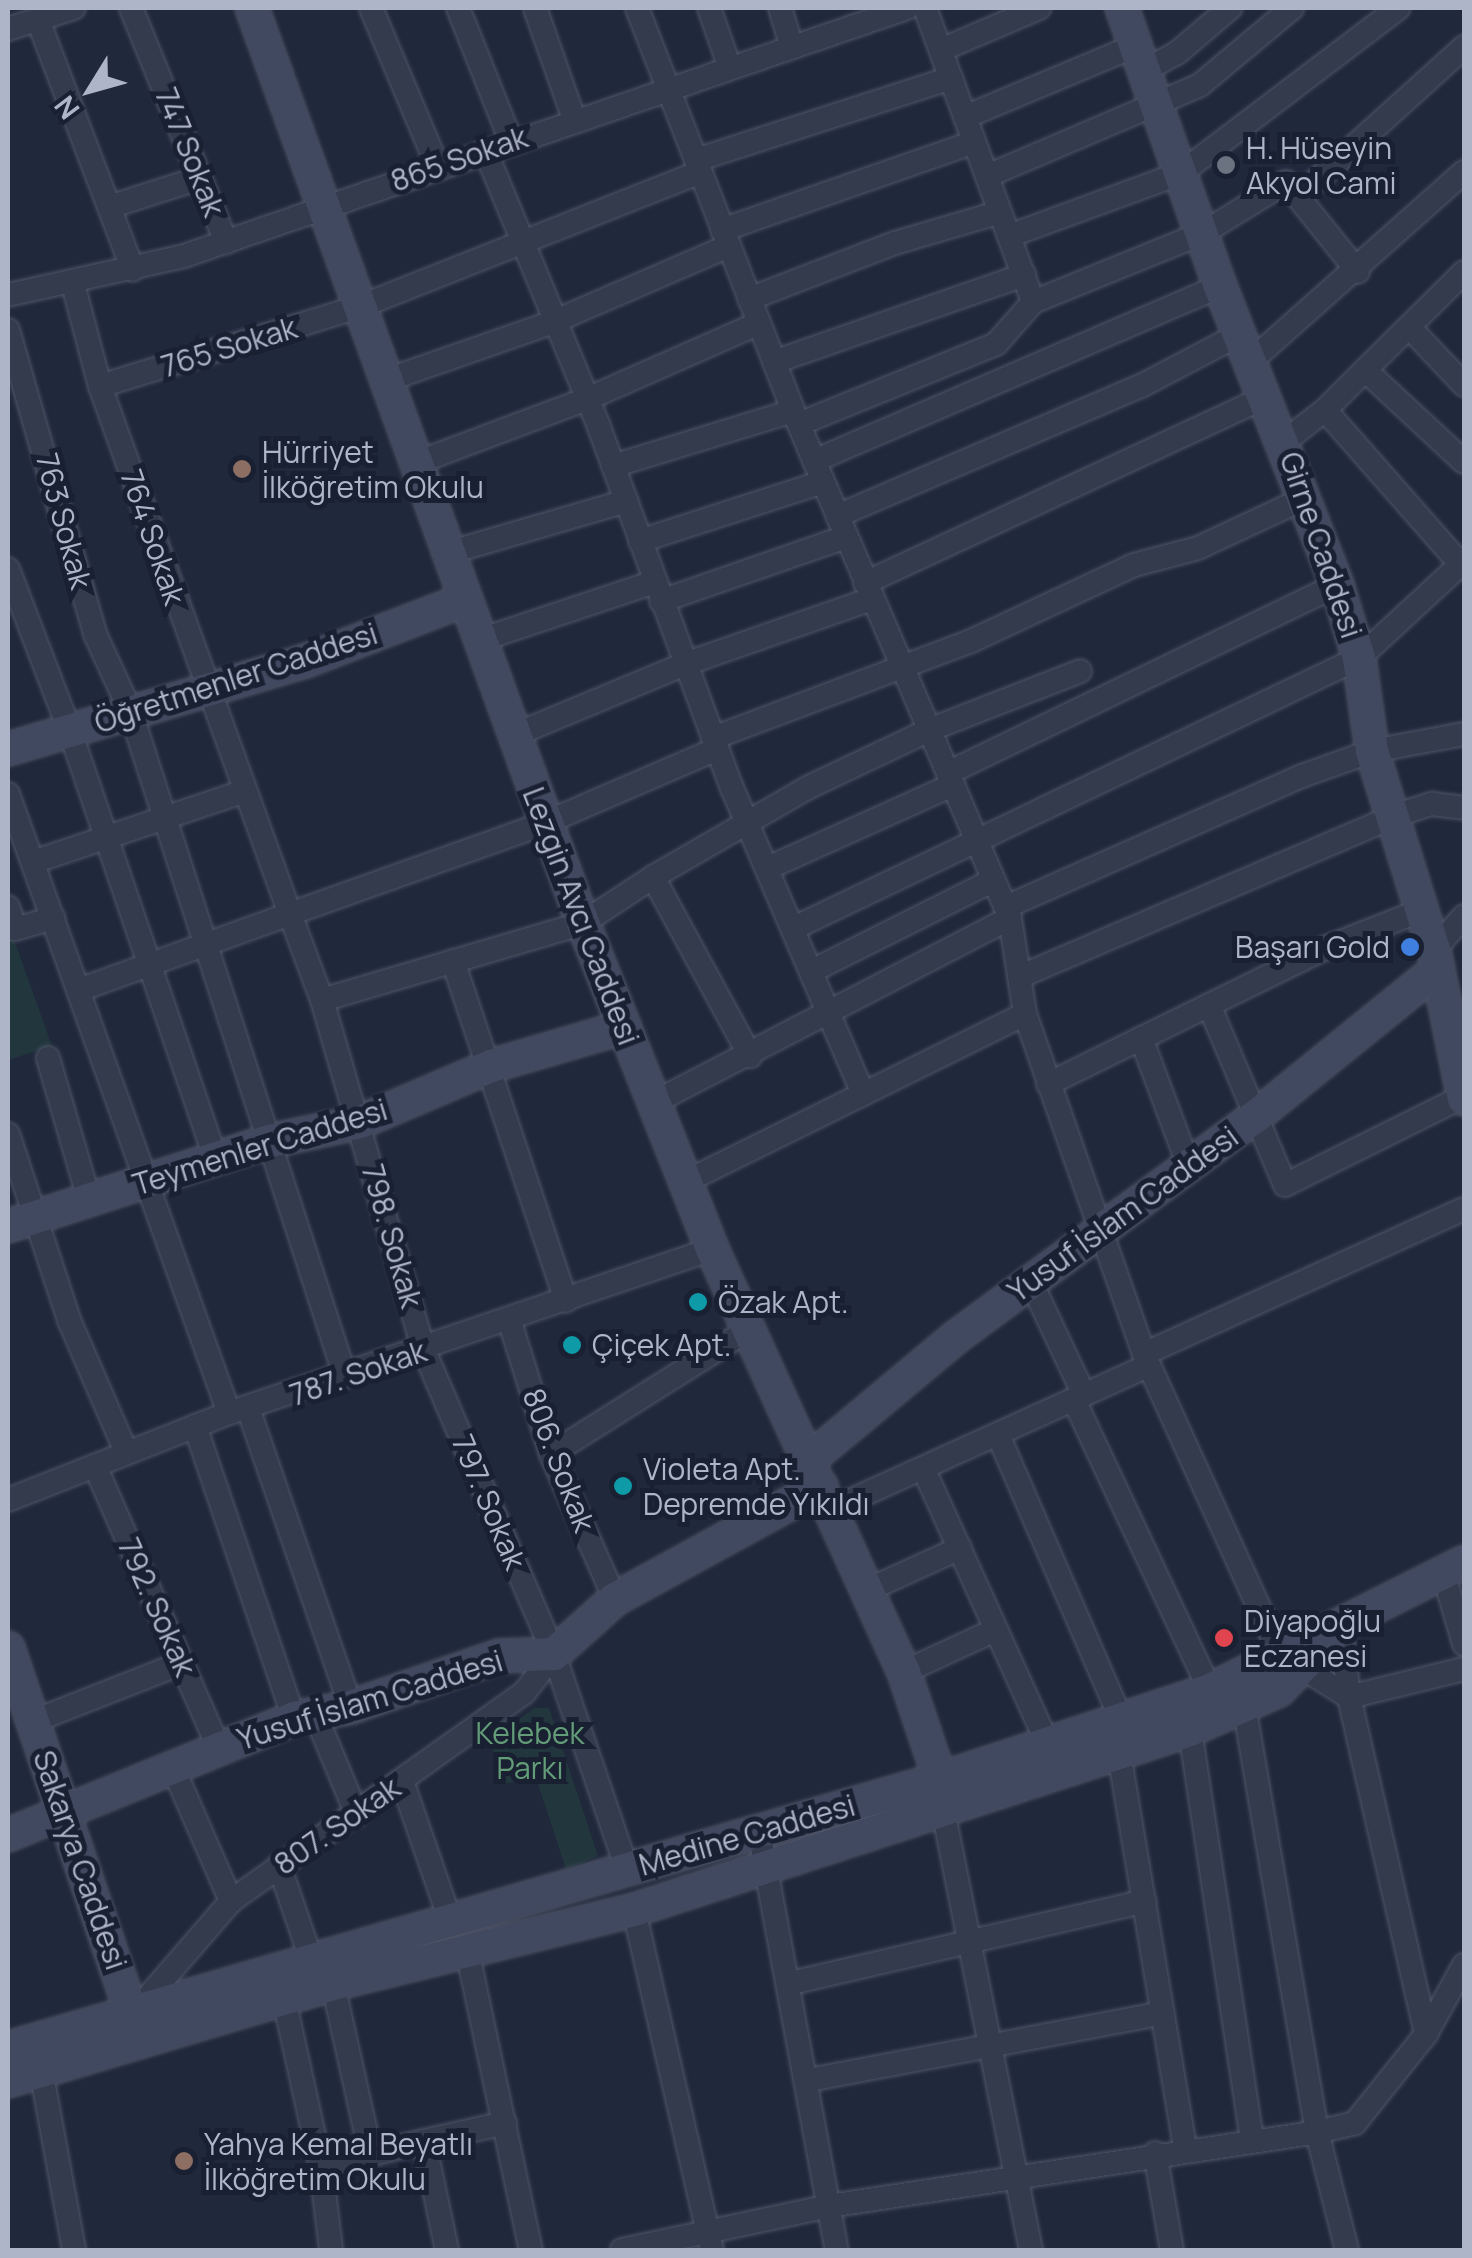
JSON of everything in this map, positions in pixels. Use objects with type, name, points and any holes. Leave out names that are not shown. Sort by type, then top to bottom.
[{"type":"street","points":[[8,29],[74,8]]},
{"type":"street","name":"747 Sokak","points":[[131,8],[226,242]]},
{"type":"street","name":"Lezgin Avcı Caddesi","points":[[252,8],[444,554],[583,923],[712,1249],[870,1588],[904,1672],[941,1795]]},
{"type":"street","points":[[371,8],[438,167]]},
{"type":"street","points":[[458,8],[511,141]]},
{"type":"street","points":[[536,8],[574,119]]},
{"type":"street","points":[[637,8],[796,417],[1008,913],[1024,1014],[1097,1231],[1146,1359],[1292,1660],[1349,1696],[1464,1669]]},
{"type":"street","points":[[709,8],[729,65]]},
{"type":"street","points":[[780,8],[791,45]]},
{"type":"street","name":"865 Sokak","points":[[8,295],[133,270],[226,242],[791,45],[852,16],[907,8]]},
{"type":"street","points":[[925,8],[1033,302]]},
{"type":"street","points":[[940,50],[1039,8]]},
{"type":"street","points":[[966,118],[1140,58],[1177,53],[1230,8]]},
{"type":"street","points":[[987,176],[1200,85],[1292,8]]},
{"type":"street","points":[[1009,236],[1181,173],[1398,8]]},
{"type":"street","name":"Girne Caddesi","points":[[1126,10],[1220,286],[1285,441],[1359,658],[1372,751],[1456,1020],[1464,1097]]},
{"type":"street","points":[[38,20],[133,270]]},
{"type":"street","points":[[1298,197],[1464,47]]},
{"type":"street","name":"765 Sokak","points":[[100,386],[359,307],[521,244],[698,166],[950,78]]},
{"type":"street","points":[[384,381],[553,322],[726,238],[974,142]]},
{"type":"street","points":[[485,150],[613,466],[715,744],[863,1094]]},
{"type":"street","points":[[476,641],[658,591],[842,526],[1141,386],[1247,347],[1358,272],[1464,172]]},
{"type":"street","points":[[109,207],[200,178]]},
{"type":"street","points":[[613,466],[796,417],[996,344],[1033,302],[1202,233],[1286,182],[1358,272]]},
{"type":"street","points":[[749,299],[895,243],[1000,212]]},
{"type":"street","points":[[774,362],[1024,276]]},
{"type":"street","points":[[73,284],[100,386]]},
{"type":"street","points":[[640,541],[819,471],[1220,286]]},
{"type":"street","points":[[1285,441],[1325,410],[1409,327],[1460,286]]},
{"type":"street","points":[[413,464],[587,399],[758,323]]},
{"type":"street","points":[[1409,327],[1464,385]]},
{"type":"street","name":"763 Sokak","points":[[8,330],[94,634],[130,710],[345,1376]]},
{"type":"street","points":[[1365,370],[1464,462]]},
{"type":"street","name":"764 Sokak","points":[[100,386],[290,914]]},
{"type":"street","points":[[512,736],[868,591],[1268,396]]},
{"type":"street","points":[[794,928],[1359,658],[1463,564],[1325,410]]},
{"type":"street","points":[[79,990],[545,823],[715,744],[1066,600],[1134,565],[1198,548],[1303,500]]},
{"type":"street","points":[[444,554],[626,501]]},
{"type":"street","points":[[8,569],[70,731],[216,1160]]},
{"type":"street","points":[[768,868],[1336,586]]},
{"type":"street","name":"Öğretmenler Caddesi","points":[[8,748],[308,660],[462,601]]},
{"type":"street","points":[[322,1000],[583,923],[746,819],[929,730],[1080,671]]},
{"type":"street","points":[[653,1103],[830,1016],[1008,913],[1198,818],[1372,751],[1464,734]]},
{"type":"street","points":[[33,862],[245,791]]},
{"type":"street","points":[[8,794],[148,1181],[351,1707]]},
{"type":"street","points":[[1019,977],[1394,816],[1432,804],[1464,808]]},
{"type":"street","points":[[653,877],[750,1056]]},
{"type":"street","points":[[812,971],[994,880]]},
{"type":"street","points":[[8,907],[15,929],[53,918]]},
{"type":"street","points":[[1048,1084],[1208,1006],[1422,910]]},
{"type":"street","name":"798. Sokak","points":[[290,914],[360,1122],[424,1351]]},
{"type":"street","points":[[1436,960],[1464,916]]},
{"type":"street","name":"Yusuf İslam Caddesi","points":[[8,1835],[305,1716],[351,1707],[499,1656],[554,1654],[615,1599],[821,1485],[1030,1280],[1255,1118],[1436,960]]},
{"type":"street","points":[[453,961],[566,1301]]},
{"type":"street","points":[[1208,1006],[1285,1186],[1464,1097]]},
{"type":"street","points":[[685,1182],[1024,1014]]},
{"type":"street","name":"Teymenler Caddesi","points":[[20,1222],[270,1141],[360,1122],[491,1066],[624,1027]]},
{"type":"street","points":[[1141,1038],[1188,1164]]},
{"type":"street","points":[[48,1058],[88,1200]]},
{"type":"street","points":[[8,1134],[20,1222],[126,1452]]},
{"type":"street","points":[[821,1485],[924,1470],[1079,1397],[1146,1359],[1464,1209]]},
{"type":"street","name":"787. Sokak","points":[[8,1500],[195,1426],[424,1351],[712,1249]]},
{"type":"street","points":[[1030,1280],[1210,1690]]},
{"type":"street","name":"806. Sokak","points":[[510,1319],[550,1454],[615,1599]]},
{"type":"street","points":[[550,1454],[748,1330]]},
{"type":"street","name":"797. Sokak","points":[[424,1351],[554,1654],[627,1869]]},
{"type":"street","points":[[195,1426],[305,1716],[357,1815]]},
{"type":"street","points":[[999,1437],[1121,1719]]},
{"type":"street","name":"792. Sokak","points":[[96,1466],[219,1748]]},
{"type":"street","points":[[924,1470],[993,1631],[1048,1744]]},
{"type":"street","points":[[870,1588],[960,1548]]},
{"type":"street","points":[[8,2081],[333,1984],[634,1910],[766,1869],[941,1795],[1118,1753],[1190,1730],[1245,1710],[1292,1660],[1341,1626],[1454,1567],[1464,1644]]},
{"type":"street","points":[[1341,1626],[1349,1696],[1426,2034]]},
{"type":"street","points":[[904,1672],[993,1631]]},
{"type":"street","name":"807. Sokak","points":[[132,2015],[231,1901],[524,1693],[554,1654]]},
{"type":"street","name":"Sakarya Caddesi","points":[[9,1659],[34,1721],[132,2015]]},
{"type":"street","name":"Medine Caddesi","points":[[8,2048],[759,1832],[941,1795],[1048,1744],[1292,1660]]},
{"type":"street","points":[[34,1721],[182,1663]]},
{"type":"street","points":[[1245,1710],[1318,2132],[1347,2250]]},
{"type":"street","points":[[1190,1730],[1252,2140]]},
{"type":"street","points":[[1118,1753],[1185,2148]]},
{"type":"street","points":[[174,1770],[231,1901]]},
{"type":"street","points":[[402,1781],[450,1920]]},
{"type":"street","points":[[941,1795],[1032,2250]]},
{"type":"street","points":[[759,1832],[791,1983],[837,2250]]},
{"type":"street","points":[[279,1866],[311,1959]]},
{"type":"street","points":[[791,1983],[1145,1900]]},
{"type":"street","points":[[634,1910],[710,2242]]},
{"type":"street","points":[[467,1950],[532,2250]]},
{"type":"street","points":[[622,2250],[710,2242],[828,2206],[1355,2124],[1426,2034],[1464,1965]]},
{"type":"street","points":[[333,1984],[371,2154]]},
{"type":"street","points":[[284,2000],[321,2167],[331,2250]]},
{"type":"street","points":[[809,2080],[1163,2013]]},
{"type":"street","points":[[41,2070],[74,2250]]},
{"type":"street","points":[[321,2167],[505,2123]]},
{"type":"street","points":[[424,2142],[447,2250]]},
{"type":"street","points":[[1155,2153],[1172,2250]]},
{"type":"green space","points":[[8,923],[52,1046],[8,1060]]},
{"type":"green space","name":"Kelebek Parkı","points":[[534,1708],[549,1708],[598,1856],[566,1869],[537,1781],[505,1783],[490,1741]]},
{"type":"place","name":"H. Hüseyin Akyol Cami","points":[[1226,165]]},
{"type":"place","name":"Hürriyet İlköğretim Okulu","points":[[242,469]]},
{"type":"place","name":"Başarı Gold","points":[[1410,947]]},
{"type":"place","name":"Özak Apt.","points":[[698,1302]]},
{"type":"place","name":"Çiçek Apt.","points":[[572,1345]]},
{"type":"place","name":"Violeta Apt. Depremde Yıkıldı","points":[[623,1486]]},
{"type":"place","name":"Diyapoğlu Eczanesi","points":[[1224,1638]]},
{"type":"place","name":"Yahya Kemal Beyatlı İlköğretim Okulu","points":[[184,2161]]}]
